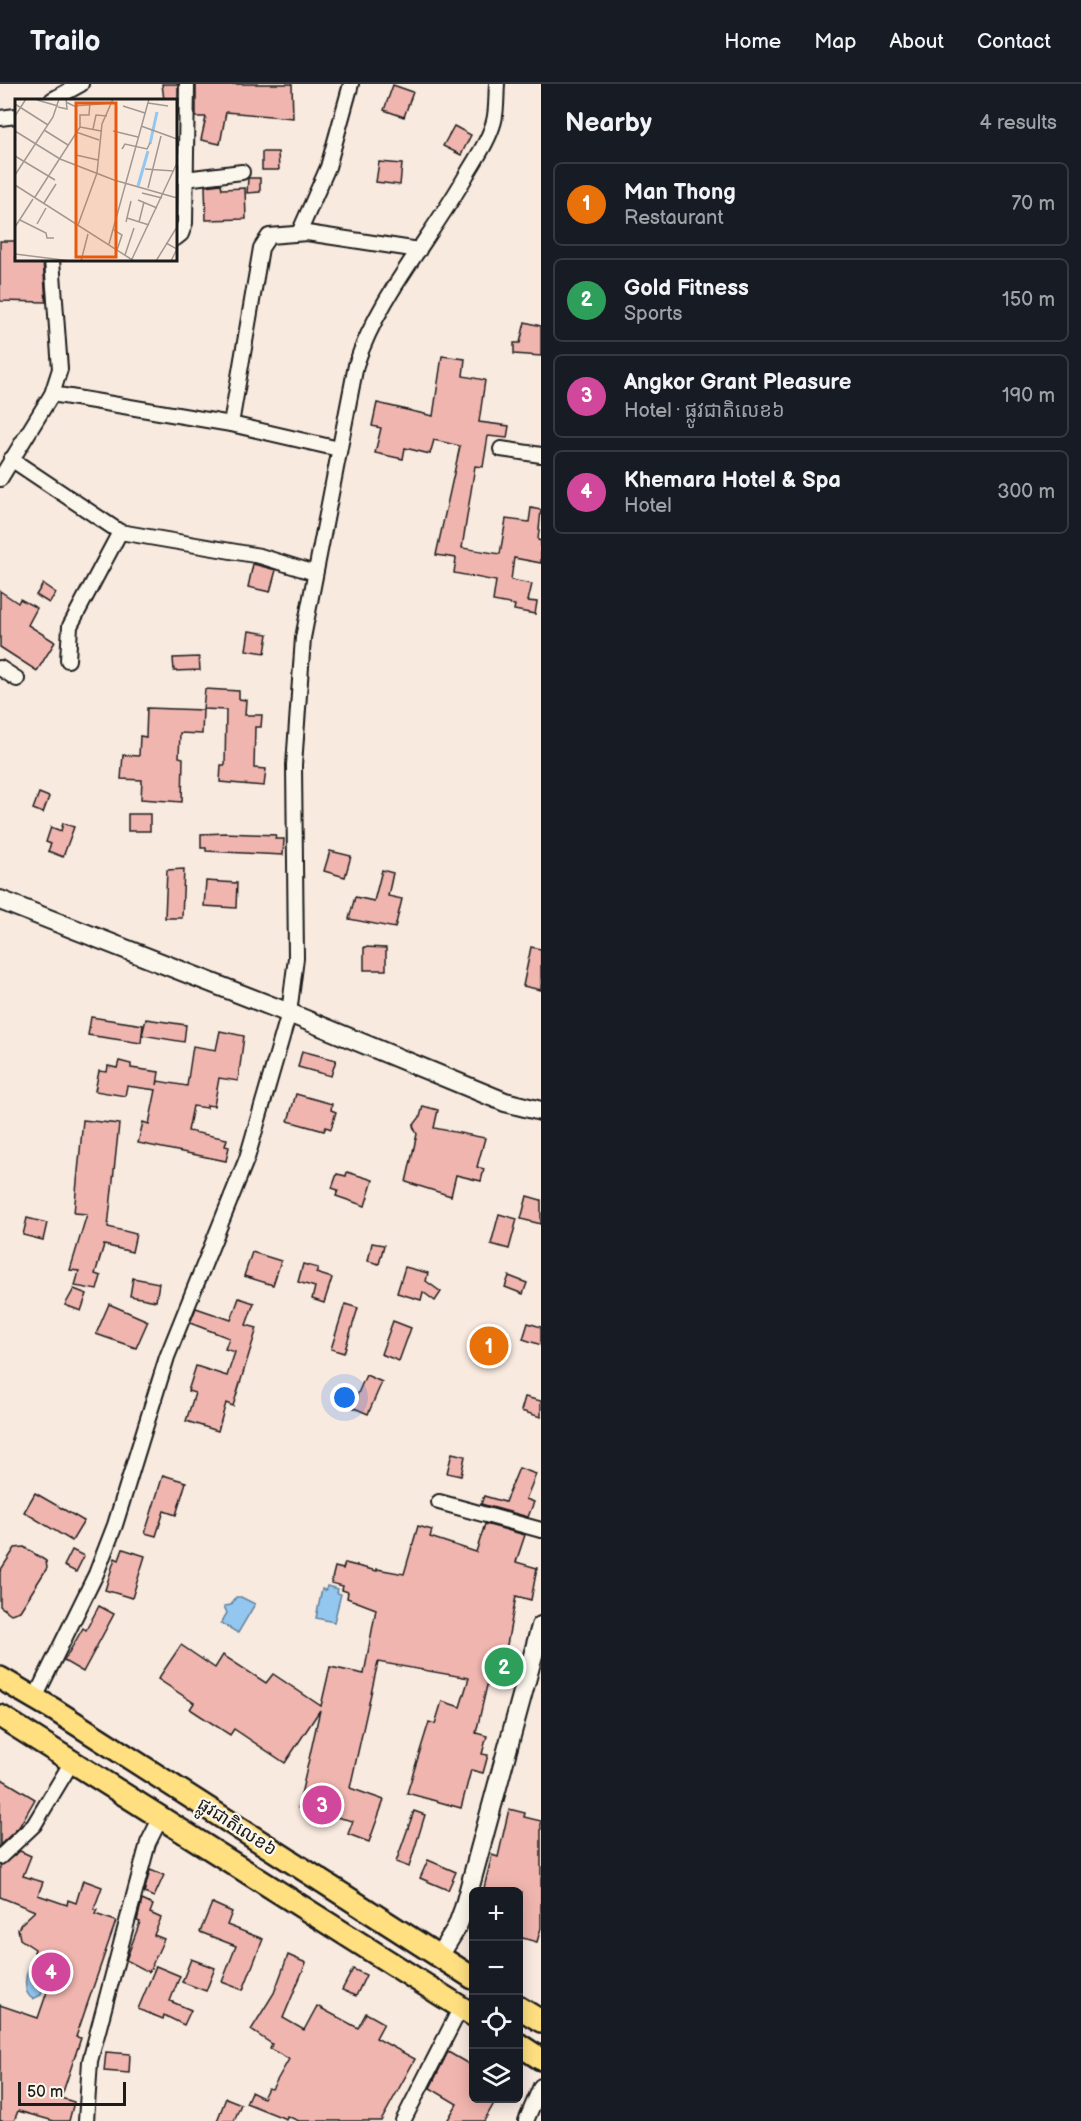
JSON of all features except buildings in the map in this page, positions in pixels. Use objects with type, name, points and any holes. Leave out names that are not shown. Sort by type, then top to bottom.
[{"type":"main road","name":"ផ្លូវជាតិលេខ៦","points":[[0,1678],[53,1709],[469,1975]]},
{"type":"main road","points":[[8,1721],[35,1698]]},
{"type":"main road","points":[[35,1738],[53,1709]]},
{"type":"main road","name":"ផ្លូវជាតិលេខ៦","points":[[8,1721],[467,2011]]},
{"type":"main road","points":[[523,2010],[541,2021]]},
{"type":"main road","points":[[523,2047],[541,2059]]},
{"type":"street","points":[[54,99],[81,84]]},
{"type":"street","points":[[177,236],[185,224],[187,84]]},
{"type":"street","points":[[299,233],[328,167],[351,84]]},
{"type":"street","points":[[35,1698],[96,1575],[115,1525],[167,1357],[247,1158],[289,1013],[296,957],[294,765],[303,638],[356,365],[363,342],[381,308],[443,218],[484,145],[493,123],[497,84]]},
{"type":"street","points":[[0,118],[15,116]]},
{"type":"street","points":[[185,179],[242,172]]},
{"type":"street","points":[[231,424],[261,248],[269,236],[299,233],[419,250]]},
{"type":"street","points":[[0,479],[52,394],[60,369],[52,261]]},
{"type":"street","points":[[52,394],[231,424],[339,449]]},
{"type":"street","points":[[501,449],[541,455]]},
{"type":"street","points":[[11,459],[120,532],[260,556],[315,573]]},
{"type":"street","points":[[68,660],[70,626],[120,532]]},
{"type":"street","points":[[0,668],[17,679]]},
{"type":"street","points":[[0,900],[289,1013],[505,1102],[541,1111]]},
{"type":"street","points":[[439,1502],[541,1530]]},
{"type":"street","points":[[439,1956],[457,1927],[464,1908],[541,1626]]},
{"type":"street","points":[[0,1857],[30,1830],[73,1760]]},
{"type":"street","points":[[86,2121],[90,2061],[148,1843],[161,1817]]},
{"type":"street","points":[[403,2121],[467,2011]]},
{"type":"street","points":[[526,2121],[541,2086]]},
{"type":"water","points":[[327,1586],[338,1589],[337,1593],[341,1594],[334,1622],[316,1618],[322,1589],[326,1590]]},
{"type":"water","points":[[236,1597],[255,1604],[238,1633],[221,1623],[227,1613],[224,1606],[231,1605]]},
{"type":"water","points":[[34,1963],[44,1966],[46,1973],[41,1995],[33,1999],[27,1992],[26,1976]]},
{"type":"place","name":"Man Thong","points":[[489,1346]]},
{"type":"place","name":"Gold Fitness","points":[[504,1667]]},
{"type":"place","name":"Angkor Grant Pleasure","points":[[322,1805]]},
{"type":"place","name":"Khemara Hotel & Spa","points":[[51,1972]]}]
